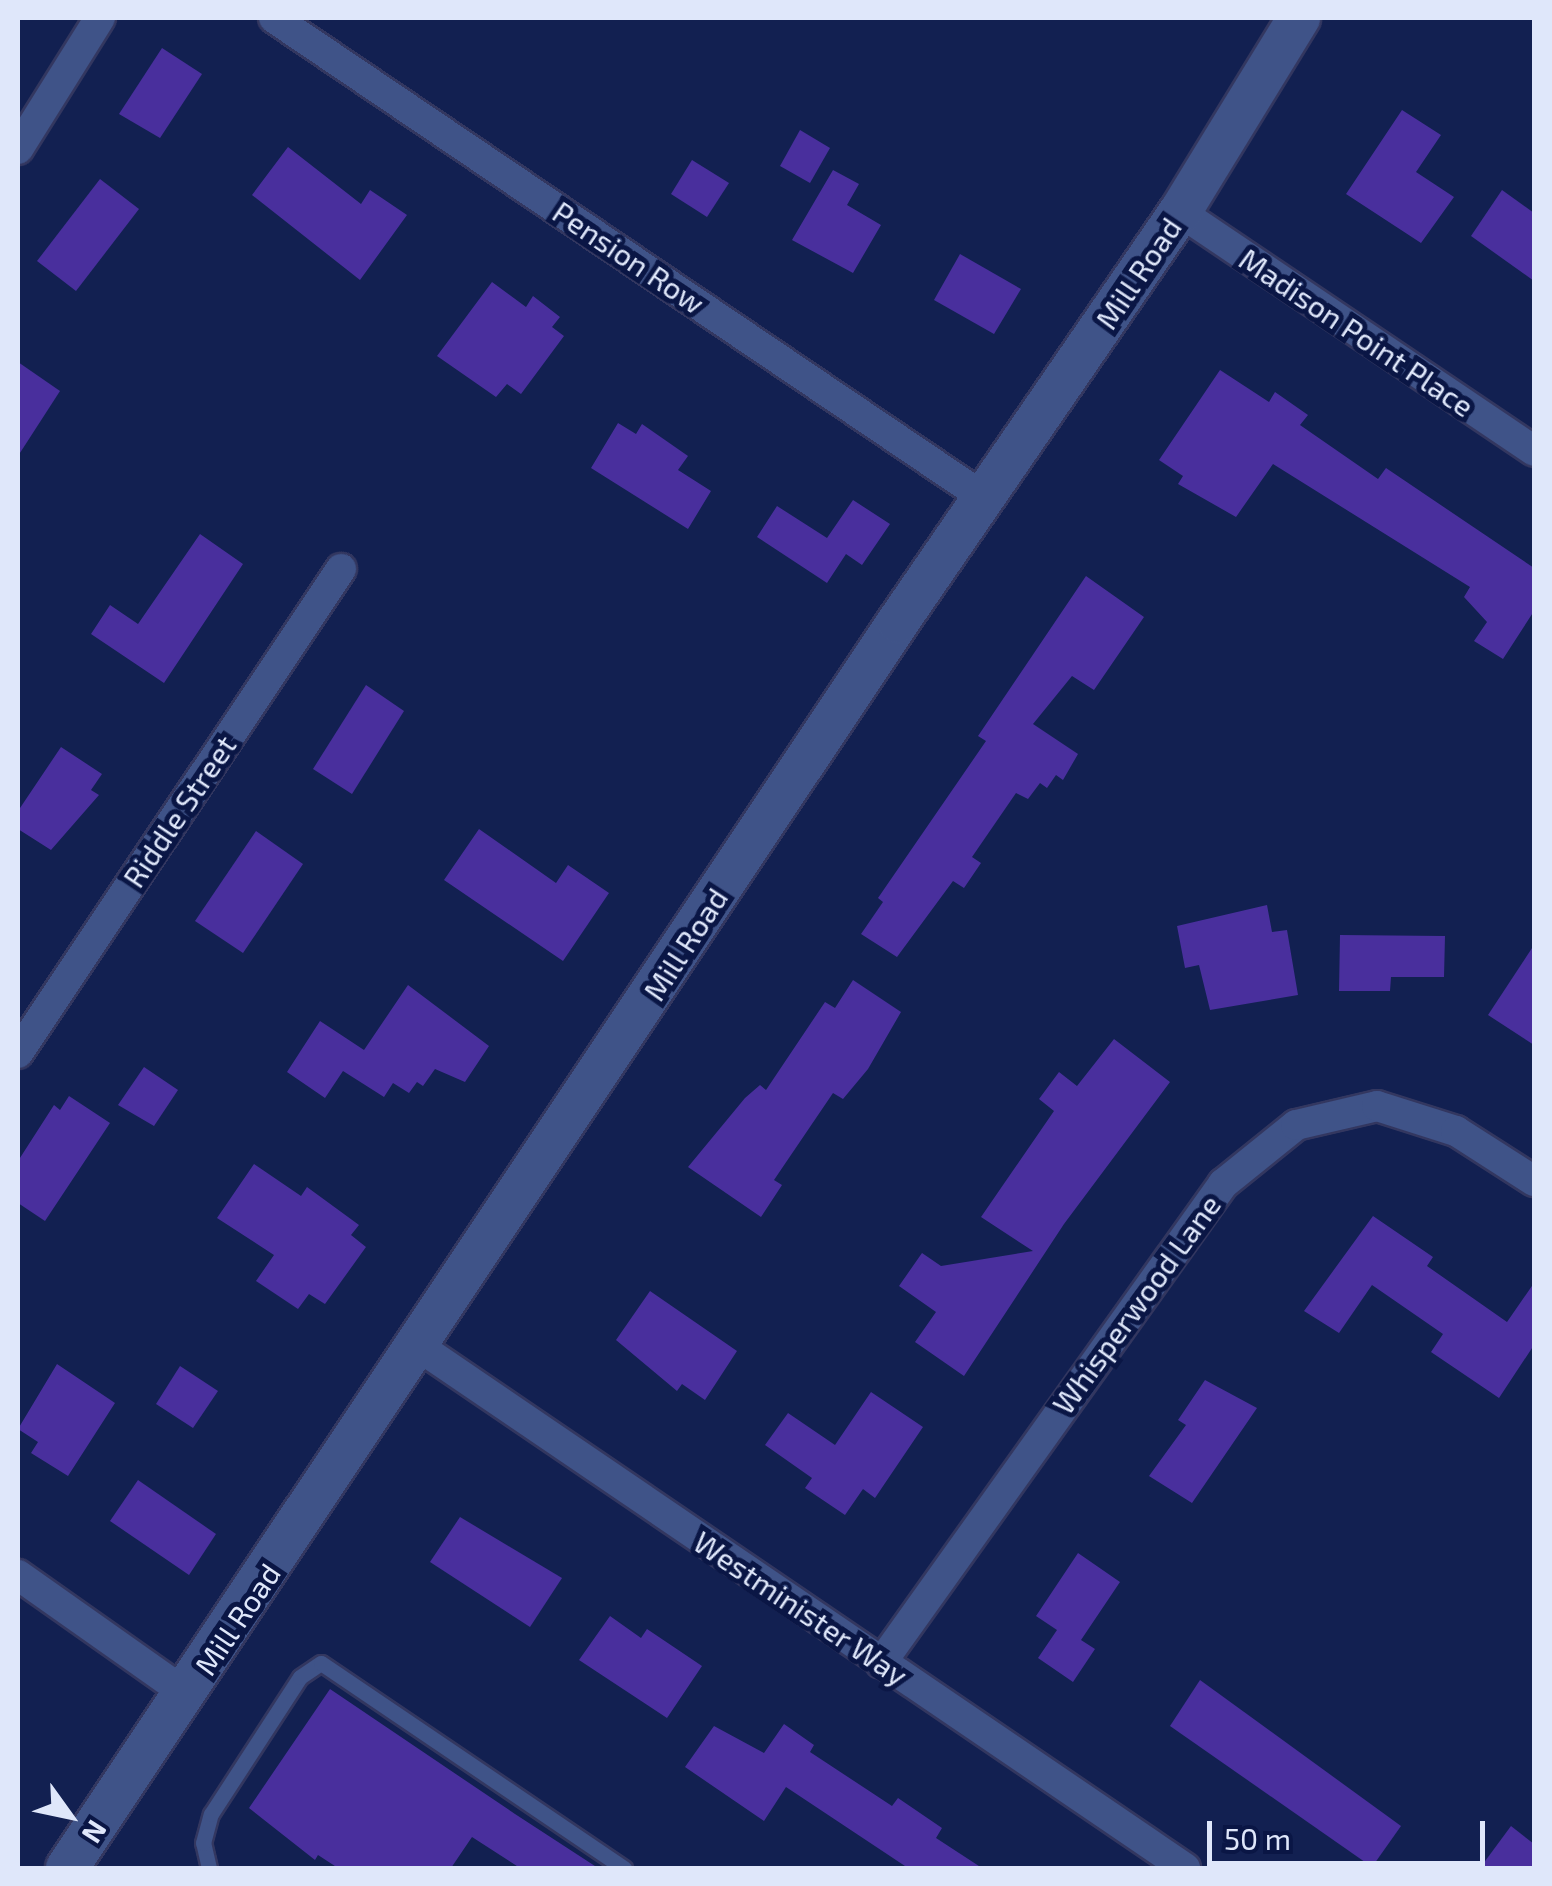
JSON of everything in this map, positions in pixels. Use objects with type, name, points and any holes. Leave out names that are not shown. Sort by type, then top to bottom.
[{"type":"street","points":[[18,149],[100,18]]},
{"type":"street","name":"Pension Row","points":[[274,18],[984,497]]},
{"type":"street","name":"Mill Road","points":[[67,1868],[187,1694],[984,497],[1180,212],[1299,18]]},
{"type":"street","name":"Madison Point Place","points":[[1180,212],[1534,452]]},
{"type":"street","name":"Riddle Street","points":[[18,1053],[341,569]]},
{"type":"street","name":"Whisperwood Lane","points":[[881,1663],[1223,1184],[1296,1125],[1377,1106],[1456,1130],[1534,1181]]},
{"type":"street","name":"Westminister Way","points":[[418,1346],[1185,1868]]},
{"type":"street","points":[[18,1575],[187,1694]]},
{"type":"lane","points":[[208,1868],[203,1843],[211,1814],[300,1677],[322,1663],[624,1868]]},
{"type":"building","points":[[162,48],[202,74],[160,138],[119,114]]},
{"type":"building","points":[[1402,110],[1441,135],[1416,172],[1454,197],[1421,243],[1346,194]]},
{"type":"building","points":[[800,130],[830,148],[810,183],[780,166]]},
{"type":"building","points":[[288,147],[361,204],[370,190],[407,215],[360,280],[252,195]]},
{"type":"building","points":[[692,160],[729,183],[707,217],[671,194]]},
{"type":"building","points":[[833,170],[859,184],[847,205],[881,225],[853,273],[792,240]]},
{"type":"building","points":[[100,179],[139,209],[76,291],[37,261]]},
{"type":"building","points":[[1502,190],[1534,213],[1534,281],[1471,236]]},
{"type":"building","points":[[960,254],[1021,289],[994,334],[934,300]]},
{"type":"building","points":[[492,282],[526,307],[533,296],[560,317],[552,327],[564,336],[521,394],[507,384],[496,397],[437,356]]},
{"type":"building","points":[[18,362],[60,391],[18,456]]},
{"type":"building","points":[[1220,370],[1269,402],[1275,392],[1308,415],[1300,425],[1378,479],[1386,468],[1534,568],[1534,611],[1503,659],[1474,641],[1487,622],[1464,597],[1470,587],[1273,464],[1236,517],[1178,484],[1183,476],[1159,460]]},
{"type":"building","points":[[618,423],[636,434],[642,424],[688,456],[678,470],[711,491],[688,529],[591,468]]},
{"type":"building","points":[[853,500],[890,524],[862,565],[846,554],[827,583],[757,537],[777,506],[827,538]]},
{"type":"building","points":[[200,534],[243,564],[164,683],[91,634],[110,605],[138,624]]},
{"type":"building","points":[[1086,576],[1144,617],[1094,690],[1072,676],[1033,724],[1078,754],[1063,780],[1056,775],[1047,788],[1040,783],[1028,799],[1016,793],[972,857],[981,863],[964,888],[953,881],[897,957],[861,934],[883,902],[878,898],[986,741],[978,736]]},
{"type":"building","points":[[366,685],[404,711],[352,794],[313,769]]},
{"type":"building","points":[[61,747],[102,774],[91,790],[99,795],[51,850],[18,829],[18,811]]},
{"type":"building","points":[[479,829],[556,883],[568,865],[609,893],[563,961],[444,880]]},
{"type":"building","points":[[256,831],[303,864],[243,953],[195,921]]},
{"type":"building","points":[[1267,905],[1272,932],[1287,930],[1298,995],[1210,1010],[1199,965],[1185,968],[1177,926]]},
{"type":"building","points":[[1340,935],[1445,936],[1444,977],[1391,977],[1390,991],[1339,991]]},
{"type":"building","points":[[1534,945],[1534,1045],[1488,1015]]},
{"type":"building","points":[[853,980],[901,1012],[868,1069],[843,1099],[833,1093],[774,1180],[782,1185],[761,1217],[688,1167],[745,1098],[760,1085],[766,1090],[825,1002],[835,1008]]},
{"type":"building","points":[[408,985],[489,1046],[465,1082],[435,1069],[423,1086],[417,1082],[409,1093],[393,1083],[384,1097],[343,1071],[325,1098],[287,1072],[320,1021],[364,1050]]},
{"type":"building","points":[[1114,1039],[1170,1082],[1064,1224],[964,1376],[915,1342],[936,1312],[899,1286],[922,1253],[941,1266],[1033,1251],[981,1217],[1054,1111],[1039,1099],[1059,1072],[1077,1086]]},
{"type":"building","points":[[144,1067],[178,1090],[154,1126],[118,1105]]},
{"type":"building","points":[[69,1096],[110,1123],[45,1221],[18,1203],[18,1161],[54,1105],[60,1110]]},
{"type":"building","points":[[254,1164],[301,1196],[307,1187],[359,1225],[351,1235],[366,1247],[325,1304],[309,1294],[298,1309],[256,1281],[274,1255],[217,1218]]},
{"type":"building","points":[[1373,1216],[1433,1257],[1427,1266],[1507,1322],[1534,1283],[1534,1345],[1499,1398],[1431,1352],[1443,1334],[1372,1285],[1339,1333],[1304,1311]]},
{"type":"building","points":[[650,1291],[737,1351],[705,1400],[682,1384],[677,1391],[616,1340]]},
{"type":"building","points":[[57,1364],[115,1403],[68,1476],[31,1453],[38,1442],[18,1429]]},
{"type":"building","points":[[180,1366],[218,1391],[193,1428],[156,1404]]},
{"type":"building","points":[[1205,1380],[1257,1408],[1192,1503],[1149,1476],[1186,1425],[1178,1420]]},
{"type":"building","points":[[871,1392],[923,1427],[875,1498],[863,1489],[845,1515],[805,1488],[812,1478],[765,1445],[788,1413],[835,1445]]},
{"type":"building","points":[[138,1480],[216,1534],[189,1575],[110,1521]]},
{"type":"building","points":[[460,1517],[562,1578],[530,1627],[430,1562]]},
{"type":"building","points":[[1078,1553],[1120,1582],[1081,1640],[1095,1649],[1073,1682],[1038,1658],[1057,1630],[1036,1616]]},
{"type":"building","points":[[610,1616],[641,1638],[647,1629],[702,1666],[667,1718],[579,1660]]},
{"type":"building","points":[[1200,1680],[1401,1826],[1372,1867],[1170,1726]]},
{"type":"building","points":[[330,1689],[598,1868],[520,1868],[472,1837],[451,1868],[338,1868],[318,1855],[315,1860],[249,1808]]},
{"type":"building","points":[[784,1724],[814,1745],[810,1752],[892,1806],[898,1798],[942,1828],[936,1838],[982,1868],[908,1868],[786,1787],[764,1821],[685,1767],[714,1726],[764,1753]]},
{"type":"building","points":[[1511,1826],[1534,1844],[1534,1868],[1480,1868]]}]
